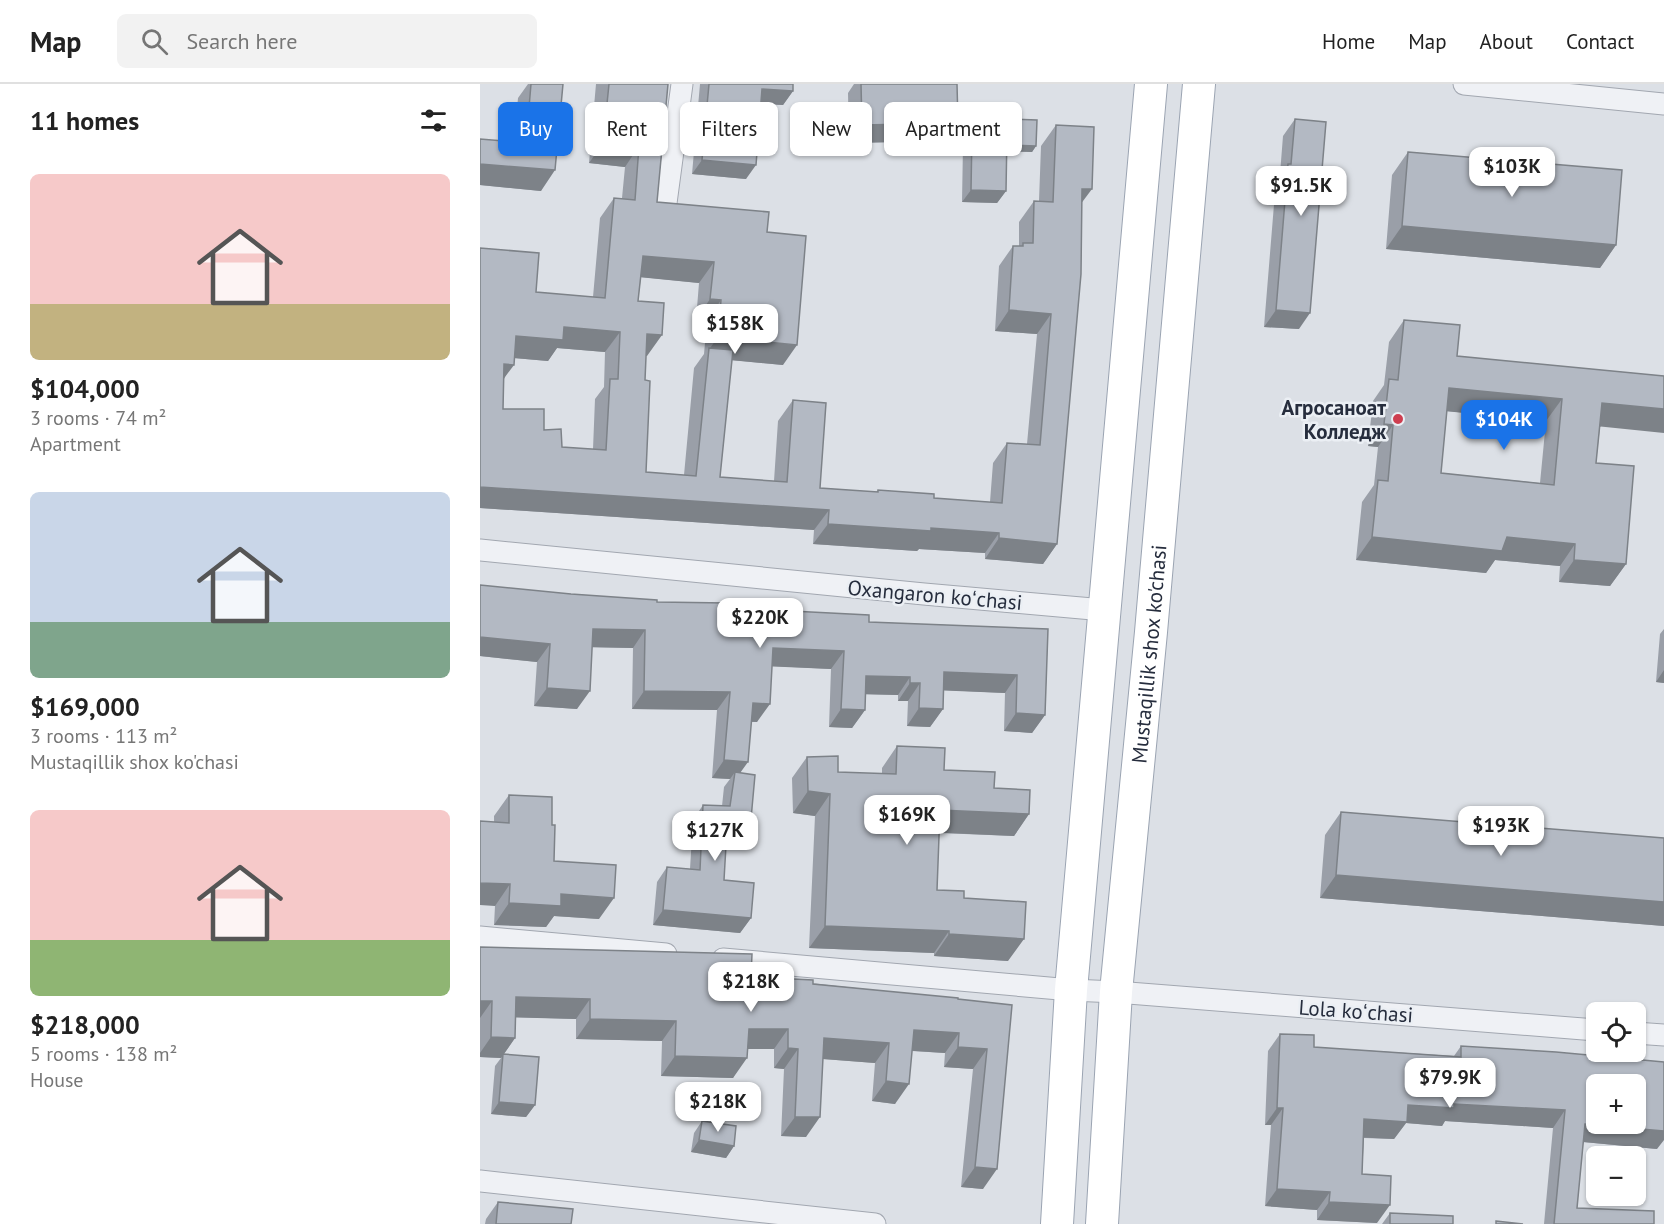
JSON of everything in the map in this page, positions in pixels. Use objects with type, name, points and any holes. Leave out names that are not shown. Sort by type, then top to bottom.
[{"type":"main road","points":[[1058,1224],[1071,990],[1151,84]]},
{"type":"main road","name":"Mustaqillik shox ko'chasi","points":[[1102,1224],[1116,993],[1200,84]]},
{"type":"street","points":[[666,203],[682,84]]},
{"type":"street","points":[[1464,84],[1664,104]]},
{"type":"street","name":"Oxangaron koʻchasi","points":[[480,550],[1104,610]]},
{"type":"street","points":[[480,937],[681,955]]},
{"type":"street","name":"Lola koʻchasi","points":[[705,957],[1071,990],[1586,1029]]},
{"type":"street","points":[[1646,1034],[1664,1035]]},
{"type":"street","points":[[480,1181],[875,1224]]},
{"type":"building","points":[[531,84],[563,84],[561,102],[529,102]]},
{"type":"building","points":[[609,84],[668,84],[666,102],[607,102]]},
{"type":"building","points":[[709,84],[793,84],[793,91],[762,89],[761,102],[707,102]]},
{"type":"building","points":[[861,84],[957,84],[957,102],[884,102],[884,125],[872,125],[872,102],[861,102]]},
{"type":"building","points":[[1022,119],[1037,120],[1036,146],[1022,146]]},
{"type":"building","points":[[1295,119],[1326,122],[1310,313],[1276,310],[1288,164],[1291,164]]},
{"type":"building","points":[[1056,125],[1094,127],[1092,189],[1082,189],[1081,274],[1057,544],[999,538],[999,533],[828,524],[829,510],[480,487],[480,248],[539,253],[536,292],[605,298],[614,198],[635,200],[638,156],[661,156],[657,202],[769,212],[767,232],[806,236],[797,345],[718,337],[721,300],[710,299],[714,262],[643,256],[638,301],[664,303],[662,335],[647,334],[645,380],[650,381],[646,472],[696,476],[709,348],[733,350],[720,477],[787,482],[793,400],[826,403],[820,488],[934,494],[934,498],[1002,503],[1007,443],[1040,445],[1051,314],[1009,310],[1013,246],[1033,243],[1034,201],[1053,202]],"holes":[[[564,327],[620,332],[618,379],[610,379],[606,450],[562,447],[561,429],[544,430],[544,409],[503,409],[504,364],[514,365],[516,336],[563,340]]]},
{"type":"building","points":[[480,139],[498,141],[498,156],[556,156],[555,170],[480,164]]},
{"type":"building","points":[[1408,152],[1622,170],[1616,245],[1402,226]]},
{"type":"building","points":[[702,156],[757,156],[756,165],[702,160]]},
{"type":"building","points":[[972,156],[1007,156],[1006,191],[971,190]]},
{"type":"building","points":[[1404,320],[1460,325],[1457,356],[1664,376],[1664,409],[1602,403],[1596,463],[1634,466],[1626,564],[1574,560],[1575,544],[1507,537],[1502,551],[1372,537],[1378,480],[1388,481],[1393,425],[1384,424],[1389,379],[1398,380]],"holes":[[[1449,388],[1562,399],[1554,485],[1441,473]]]},
{"type":"building","points":[[480,585],[657,600],[657,602],[727,603],[727,605],[752,606],[752,609],[869,615],[869,622],[1048,629],[1045,715],[1016,713],[1017,675],[944,672],[943,709],[919,708],[920,683],[910,683],[910,677],[866,676],[865,710],[841,709],[844,651],[773,648],[770,704],[753,703],[748,762],[724,760],[730,692],[644,691],[645,630],[593,629],[590,691],[547,688],[550,644],[480,637]]},
{"type":"building","points":[[897,746],[945,748],[944,770],[995,772],[994,788],[1030,790],[1029,814],[940,810],[937,890],[964,891],[964,898],[1026,902],[1024,939],[949,934],[949,931],[825,926],[830,794],[808,791],[807,757],[838,756],[838,772],[896,774]]},
{"type":"building","points":[[735,772],[755,775],[750,830],[727,828],[724,880],[754,883],[751,918],[663,910],[667,867],[700,870],[703,805],[730,806]]},
{"type":"building","points":[[509,795],[552,797],[552,825],[555,825],[554,861],[616,865],[614,898],[561,894],[561,906],[509,903],[510,884],[480,883],[480,821],[509,823]]},
{"type":"building","points":[[1341,812],[1664,838],[1664,902],[1336,875]]},
{"type":"building","points":[[480,947],[752,954],[751,977],[813,980],[813,984],[1012,1005],[997,1169],[975,1167],[987,1049],[958,1047],[959,1033],[914,1030],[909,1084],[886,1081],[889,1043],[824,1038],[820,1117],[795,1117],[798,1049],[788,1048],[788,1029],[749,1029],[747,1058],[675,1056],[676,1021],[590,1019],[590,999],[516,997],[515,1038],[491,1037],[492,1001],[480,1001]]},
{"type":"building","points":[[1280,1034],[1314,1035],[1314,1047],[1461,1057],[1461,1046],[1586,1055],[1586,1062],[1664,1062],[1664,1131],[1646,1129],[1646,1074],[1586,1074],[1586,1124],[1577,1208],[1654,1211],[1654,1224],[1554,1224],[1565,1110],[1454,1104],[1454,1108],[1408,1105],[1407,1122],[1364,1119],[1362,1174],[1391,1176],[1390,1205],[1329,1202],[1330,1192],[1277,1189],[1283,1108],[1277,1108]]},
{"type":"building","points":[[503,1054],[539,1057],[535,1105],[499,1102]]},
{"type":"building","points":[[702,1121],[736,1126],[734,1146],[699,1140]]},
{"type":"building","points":[[498,1202],[573,1209],[571,1224],[496,1224]]},
{"type":"building","points":[[1390,1213],[1453,1216],[1453,1224],[1390,1224]]},
{"type":"building","points":[[1496,1221],[1523,1224],[1496,1224]]},
{"type":"place","name":"Агросаноат Колледж","points":[[1398,419]]}]
